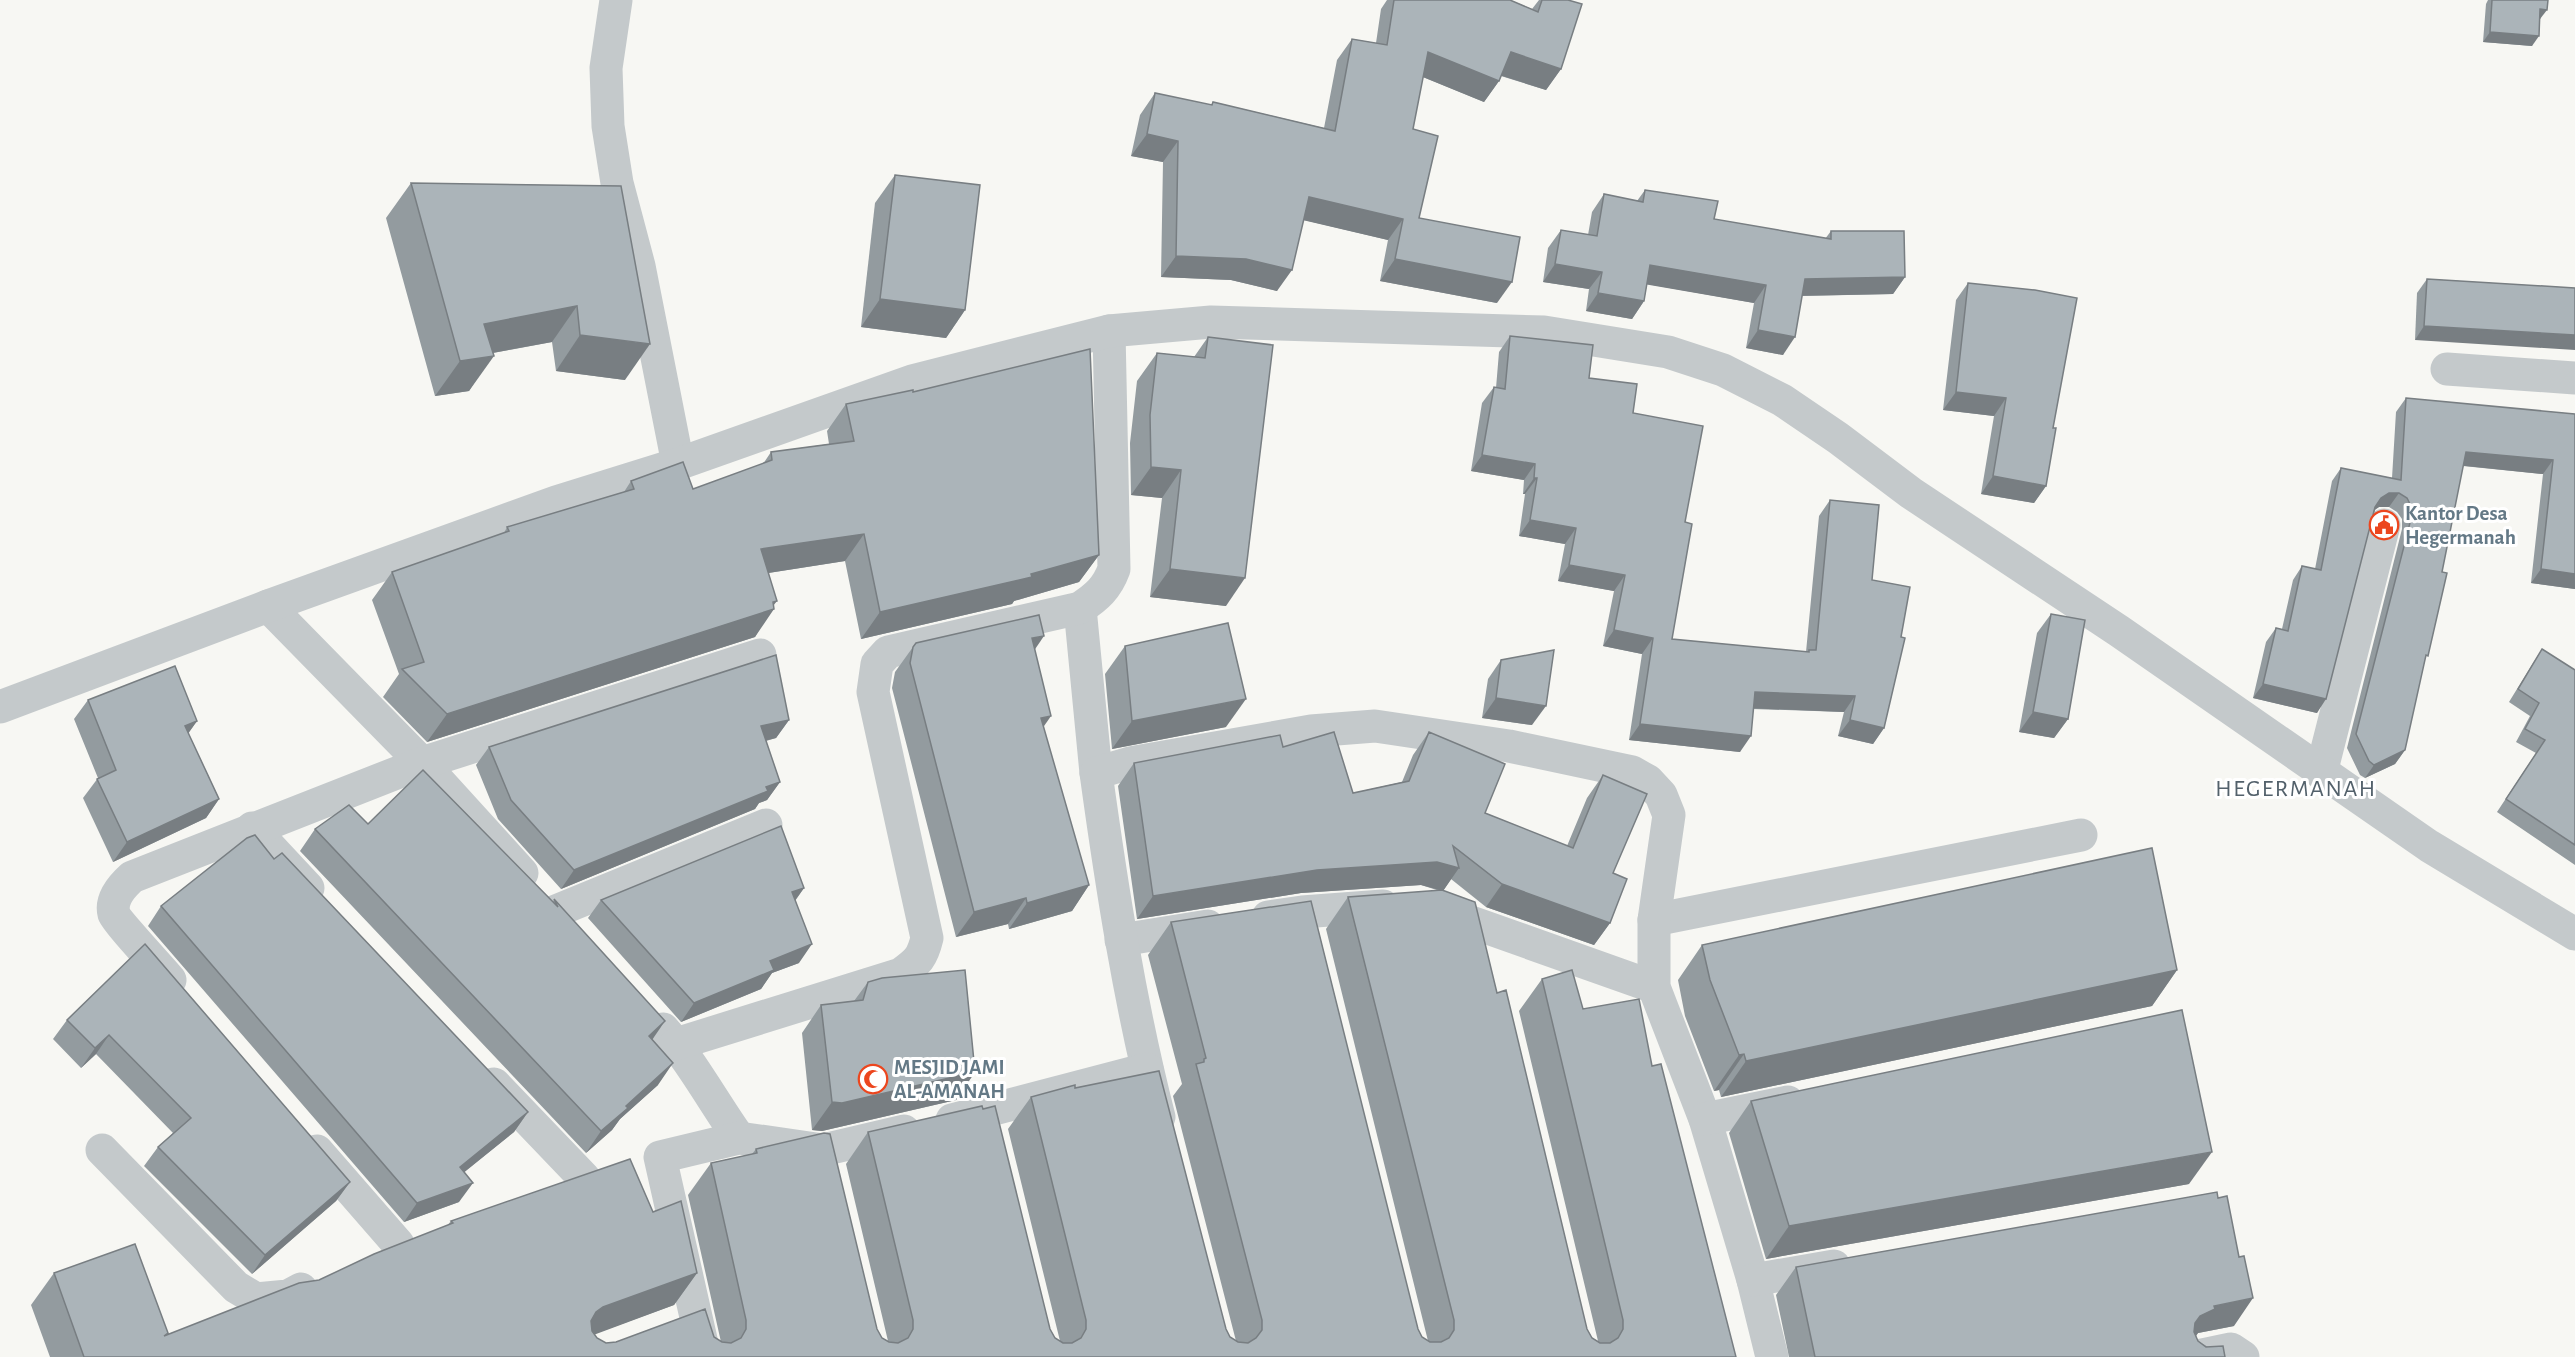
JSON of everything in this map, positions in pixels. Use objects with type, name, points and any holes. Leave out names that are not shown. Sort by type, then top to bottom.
[{"type":"street","points":[[616,0],[606,68],[608,126],[617,183],[639,266],[678,464]]},
{"type":"street","points":[[0,707],[268,606],[556,502],[678,464],[912,381],[1109,331],[1211,322],[1544,332],[1668,352],[1723,370],[1782,400],[1838,438],[1911,493],[2120,631],[2429,846],[2575,934]]},
{"type":"street","points":[[676,1044],[901,974],[917,963],[924,954],[927,939],[873,692],[877,664],[888,652],[1080,608],[1097,597],[1109,583],[1114,569],[1109,331]]},
{"type":"street","points":[[2447,369],[2575,378]]},
{"type":"street","points":[[2321,773],[2384,525]]},
{"type":"street","points":[[268,606],[422,763],[580,938]]},
{"type":"street","points":[[1080,608],[1096,773],[1120,940],[1147,1069],[1168,1149]]},
{"type":"street","points":[[191,1004],[114,915],[114,900],[121,887],[132,877],[422,763],[760,655]]},
{"type":"street","points":[[1096,773],[1130,763],[1311,731],[1376,726],[1509,746],[1632,772],[1648,781],[1661,795],[1668,815],[1654,920],[1654,987],[1705,1119],[1753,1280],[1772,1357]]},
{"type":"street","points":[[556,911],[766,825]]},
{"type":"street","points":[[252,828],[325,905]]},
{"type":"street","points":[[1654,920],[2081,835]]},
{"type":"street","points":[[1120,940],[1302,912],[1422,904],[1654,987]]},
{"type":"street","points":[[1302,912],[1310,946]]},
{"type":"street","points":[[1479,924],[1488,958]]},
{"type":"street","points":[[644,1008],[676,1044],[710,1098],[740,1138]]},
{"type":"street","points":[[470,1059],[584,1178]]},
{"type":"street","points":[[551,1190],[584,1178],[660,1157],[740,1138],[823,1150],[985,1113],[1147,1069]]},
{"type":"street","points":[[1705,1119],[1822,1095]]},
{"type":"street","points":[[985,1113],[993,1146]]},
{"type":"street","points":[[298,1128],[398,1244]]},
{"type":"street","points":[[102,1150],[236,1287],[256,1299],[288,1296],[328,1277]]},
{"type":"street","points":[[823,1150],[831,1184]]},
{"type":"street","points":[[660,1157],[705,1357]]},
{"type":"street","points":[[368,1258],[430,1233]]},
{"type":"street","points":[[1753,1280],[1858,1262]]},
{"type":"street","points":[[663,1329],[696,1317]]},
{"type":"street","points":[[2193,1357],[2231,1349],[2243,1357]]},
{"type":"building","points":[[1394,0],[1510,0],[1538,12],[1542,0],[1568,0],[1582,4],[1561,69],[1511,52],[1499,81],[1428,52],[1413,129],[1438,136],[1419,218],[1520,237],[1512,282],[1395,259],[1403,219],[1309,197],[1292,270],[1246,259],[1176,256],[1178,141],[1147,134],[1155,93],[1212,105],[1213,102],[1335,131],[1352,39],[1387,45]]},
{"type":"building","points":[[2492,0],[2548,0],[2547,10],[2540,9],[2539,36],[2490,32]]},
{"type":"building","points":[[895,175],[980,185],[965,310],[880,299]]},
{"type":"building","points":[[411,183],[621,186],[650,344],[580,335],[577,306],[484,324],[494,356],[460,361]]},
{"type":"building","points":[[1645,190],[1718,201],[1714,219],[1831,239],[1831,231],[1904,231],[1905,277],[1805,279],[1795,337],[1758,330],[1766,285],[1650,265],[1644,301],[1598,293],[1602,272],[1555,264],[1561,230],[1597,236],[1604,194],[1643,202]]},
{"type":"building","points":[[2427,279],[2575,288],[2575,335],[2424,326]]},
{"type":"building","points":[[1968,283],[2035,290],[2077,298],[2053,428],[2056,428],[2046,486],[1993,476],[2006,398],[1956,392]]},
{"type":"building","points":[[1510,336],[1593,345],[1589,378],[1637,384],[1633,413],[1703,426],[1685,522],[1692,524],[1672,639],[1809,652],[1809,650],[1816,650],[1830,500],[1879,505],[1872,580],[1910,587],[1901,637],[1905,638],[1884,728],[1850,720],[1855,696],[1755,692],[1751,736],[1640,724],[1653,638],[1614,630],[1625,575],[1569,565],[1576,528],[1530,520],[1537,478],[1534,478],[1535,464],[1482,455],[1494,387],[1505,389]]},
{"type":"building","points":[[1208,337],[1273,345],[1245,578],[1170,569],[1181,470],[1151,467],[1150,415],[1157,353],[1205,358]]},
{"type":"building","points":[[1090,349],[1099,555],[1031,574],[1032,577],[880,612],[864,534],[761,549],[777,601],[773,602],[774,609],[447,714],[402,669],[424,662],[392,572],[509,531],[507,527],[634,489],[631,481],[683,462],[693,489],[772,460],[771,452],[854,441],[846,404],[913,390],[913,392]]},
{"type":"building","points":[[2406,398],[2575,414],[2575,574],[2541,569],[2553,460],[2466,452],[2442,572],[2447,573],[2405,750],[2374,765],[2369,761],[2356,734],[2412,515],[2407,498],[2399,493],[2389,493],[2381,498],[2375,507],[2326,699],[2263,684],[2276,628],[2288,631],[2302,566],[2321,570],[2341,468],[2401,480]]},
{"type":"building","points":[[2051,614],[2085,620],[2068,719],[2033,712]]},
{"type":"building","points":[[1039,615],[1044,636],[1032,638],[1051,716],[1041,718],[1089,885],[1027,903],[1026,898],[974,912],[910,663],[913,647],[916,643]]},
{"type":"building","points":[[1228,623],[1246,699],[1132,721],[1125,646]]},
{"type":"building","points":[[2542,649],[2575,670],[2575,845],[2506,799],[2545,740],[2525,729],[2539,703],[2518,689]]},
{"type":"building","points":[[1554,650],[1546,706],[1496,698],[1501,660]]},
{"type":"building","points":[[776,655],[789,720],[761,726],[780,782],[766,787],[768,791],[574,870],[511,800],[489,747]]},
{"type":"building","points":[[175,666],[197,721],[185,726],[219,799],[127,842],[97,779],[116,770],[88,700]]},
{"type":"building","points":[[1334,732],[1353,793],[1409,781],[1429,732],[1505,764],[1485,813],[1573,848],[1603,775],[1647,794],[1613,873],[1627,879],[1610,923],[1502,884],[1453,846],[1459,868],[1437,862],[1317,870],[1153,896],[1134,763],[1280,735],[1283,747]]},
{"type":"building","points":[[423,770],[558,907],[554,899],[665,1021],[649,1036],[673,1063],[626,1106],[628,1108],[601,1131],[315,829],[349,805],[368,824]]},
{"type":"building","points":[[781,826],[804,888],[792,892],[812,944],[770,961],[774,970],[694,1003],[601,900]]},
{"type":"building","points":[[255,835],[274,859],[282,853],[528,1112],[460,1167],[473,1183],[417,1203],[161,906],[247,838]]},
{"type":"building","points":[[2152,848],[2177,970],[1746,1061],[1744,1054],[1739,1055],[1710,980],[1702,945]]},
{"type":"building","points":[[1442,890],[1475,902],[1497,993],[1506,990],[1587,1329],[1592,1338],[1600,1343],[1610,1343],[1618,1338],[1623,1329],[1623,1320],[1542,979],[1572,970],[1583,1009],[1639,999],[1652,1066],[1661,1064],[1736,1357],[84,1357],[54,1273],[135,1244],[168,1333],[164,1336],[299,1283],[319,1280],[374,1254],[453,1223],[451,1221],[630,1159],[653,1212],[681,1201],[697,1273],[603,1307],[596,1312],[591,1321],[592,1331],[597,1338],[606,1343],[616,1342],[705,1309],[714,1337],[722,1342],[731,1343],[741,1338],[746,1329],[746,1320],[711,1163],[757,1153],[756,1149],[824,1133],[830,1134],[877,1329],[882,1338],[898,1343],[908,1338],[913,1329],[913,1320],[868,1132],[982,1106],[983,1109],[995,1106],[1050,1329],[1055,1338],[1063,1343],[1072,1343],[1081,1338],[1086,1329],[1086,1320],[1031,1097],[1075,1085],[1075,1088],[1159,1071],[1226,1329],[1230,1337],[1238,1342],[1248,1343],[1262,1330],[1262,1320],[1196,1064],[1204,1062],[1206,1058],[1171,922],[1311,901],[1418,1329],[1422,1337],[1430,1342],[1441,1342],[1449,1338],[1454,1330],[1454,1320],[1348,897]]},
{"type":"building","points":[[145,944],[350,1182],[265,1255],[158,1147],[191,1118],[109,1035],[95,1048],[67,1020]]},
{"type":"building","points":[[965,970],[975,1072],[842,1103],[832,1102],[821,1005],[863,1000],[868,982],[882,978]]},
{"type":"building","points":[[2182,1010],[2212,1152],[1789,1226],[1751,1101]]},
{"type":"building","points":[[2217,1192],[2218,1198],[2227,1196],[2239,1257],[2244,1256],[2253,1298],[2214,1306],[2215,1309],[2200,1316],[2195,1323],[2194,1332],[2198,1341],[2206,1347],[2223,1346],[2225,1357],[1815,1357],[1796,1267]]},
{"type":"place","name":"Kantor Desa Hegermanah","points":[[2384,525]]},
{"type":"place","name":"MESJID JAMI AL-AMANAH","points":[[873,1079]]},
{"type":"district","name":"HEGERMANAH","points":[[2296,788]]}]
